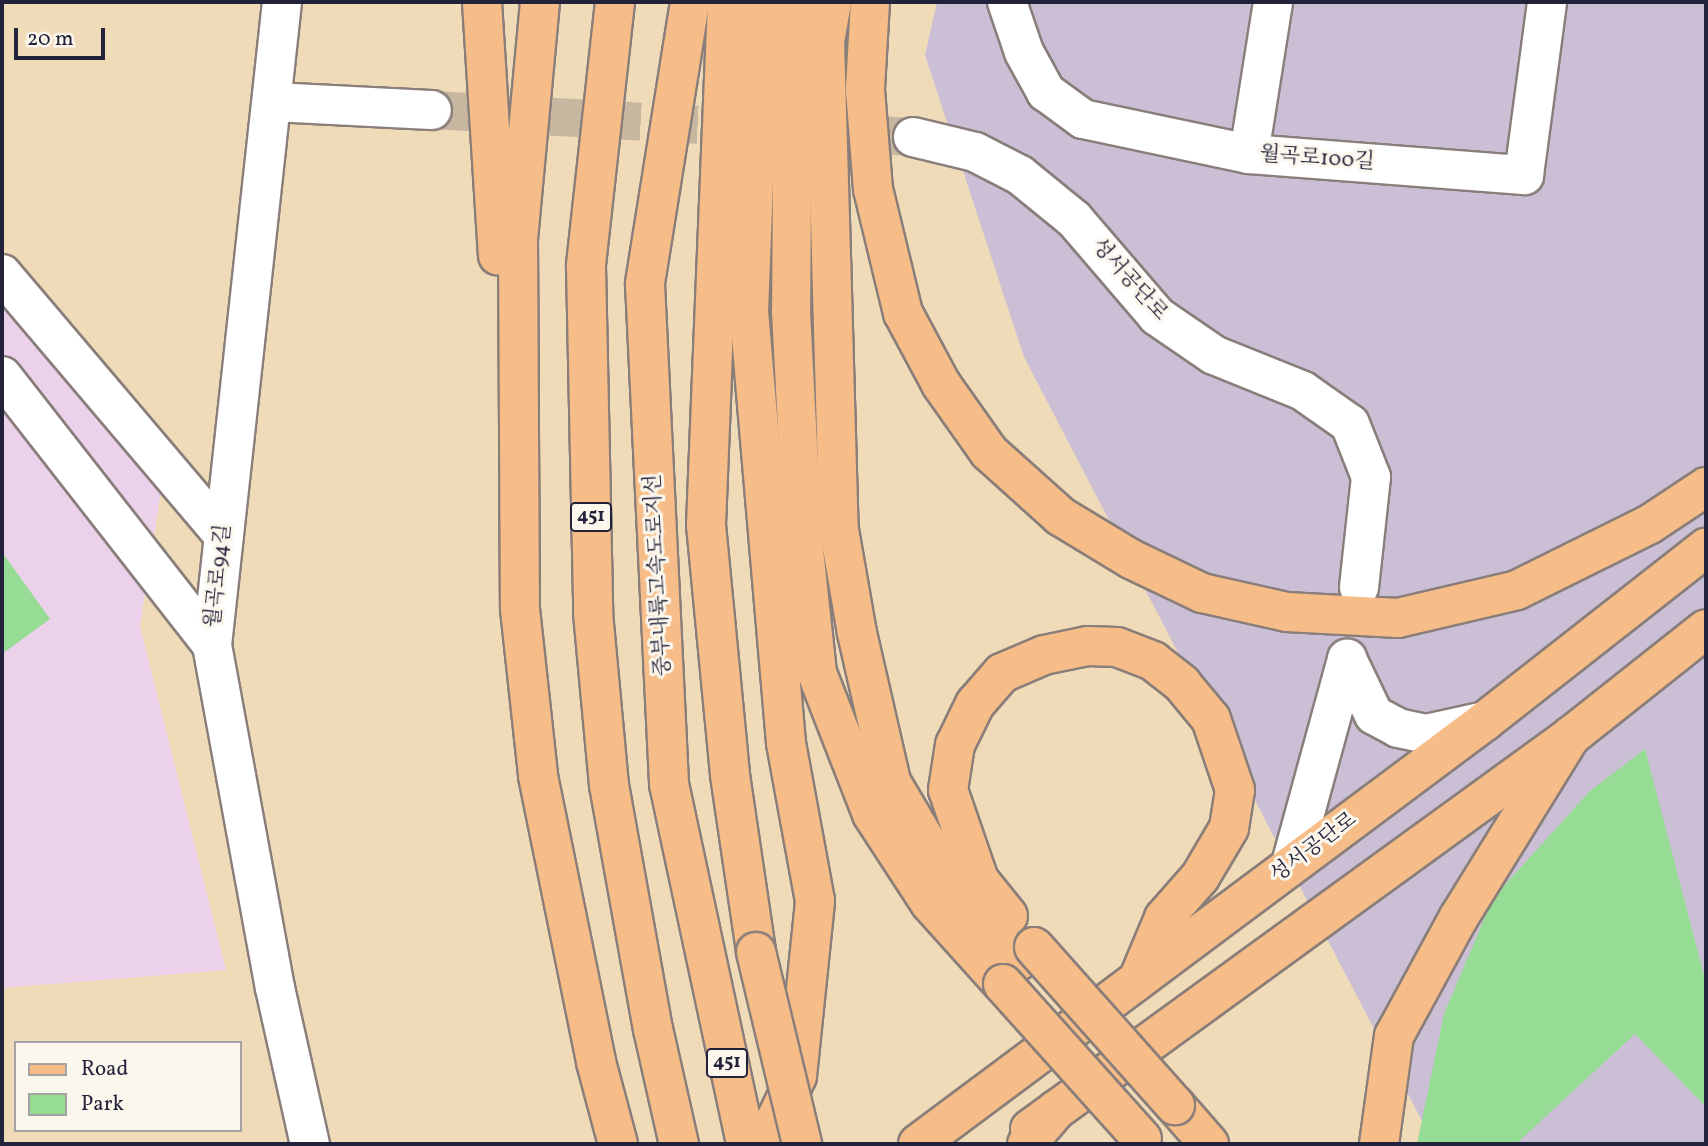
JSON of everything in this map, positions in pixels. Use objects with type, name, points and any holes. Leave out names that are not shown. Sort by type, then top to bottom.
[{"type":"main road","points":[[482,2],[520,609],[538,776],[596,1062],[618,1144]]},
{"type":"main road","points":[[520,609],[518,237],[540,2]]},
{"type":"main road","name":"451","points":[[615,2],[586,266],[593,613],[609,785],[653,1029],[679,1144]]},
{"type":"main road","name":"중부내륙고속도로지선","points":[[690,2],[645,284],[669,784],[708,981],[746,1144]]},
{"type":"main road","points":[[727,2],[706,525],[730,775],[756,952],[802,1144]]},
{"type":"main road","points":[[756,1144],[775,1121],[797,1076],[815,901],[786,744],[749,312],[760,27],[766,2]]},
{"type":"main road","points":[[799,2],[793,51],[791,312],[803,540],[817,673],[873,814],[930,903],[1018,964]]},
{"type":"main road","points":[[832,2],[825,40],[839,530],[857,633],[891,782],[956,892],[1155,1126],[1185,1144]]},
{"type":"main road","points":[[870,2],[865,90],[873,189],[903,313],[941,384],[989,452],[1060,516],[1131,559],[1202,593],[1287,612],[1398,618],[1517,590],[1650,524],[1706,487]]},
{"type":"main road","name":"성서공단로","points":[[918,1144],[1485,720],[1706,548]]},
{"type":"main road","points":[[1009,1144],[1571,736],[1706,629]]},
{"type":"main road","points":[[1018,964],[979,880],[948,790],[956,745],[975,704],[1002,673],[1044,655],[1088,646],[1117,648],[1153,661],[1182,684],[1211,719],[1235,790],[1229,828],[1200,877],[1164,918],[1138,980]]},
{"type":"main road","points":[[1379,1144],[1394,1036],[1459,917],[1571,736]]},
{"type":"main road","points":[[1027,1144],[1056,1110]]},
{"type":"main road","points":[[1155,1126],[1209,1144]]},
{"type":"street","name":"월곡로94길","points":[[282,2],[212,645],[275,988],[310,1144]]},
{"type":"street","name":"월곡로100길","points":[[1007,2],[1024,52],[1046,92],[1083,119],[1249,153],[1524,175],[1547,2]]},
{"type":"street","points":[[1249,153],[1273,2]]},
{"type":"street","points":[[272,102],[432,110]]},
{"type":"street","name":"성서공단로","points":[[913,137],[975,152],[1020,175],[1074,219],[1157,316],[1214,355],[1303,391],[1350,424],[1371,477],[1359,587]]},
{"type":"street","points":[[2,274],[223,536]]},
{"type":"street","points":[[2,376],[212,645]]},
{"type":"street","points":[[1291,864],[1347,659],[1374,715],[1398,728],[1426,733],[1485,720]]},
{"type":"shaded area","points":[[937,2],[1706,2],[1706,1144],[1434,1144],[1024,357],[925,55]]},
{"type":"shaded area","points":[[2,258],[166,459],[140,626],[226,970],[2,988]]},
{"type":"green space","points":[[2,552],[50,619],[2,654]]},
{"type":"green space","points":[[1645,749],[1706,983],[1706,1107],[1635,1034],[1516,1144],[1417,1144],[1444,1014],[1493,898],[1590,791]]},
{"type":"tunnel","points":[[432,110],[913,137]]}]
